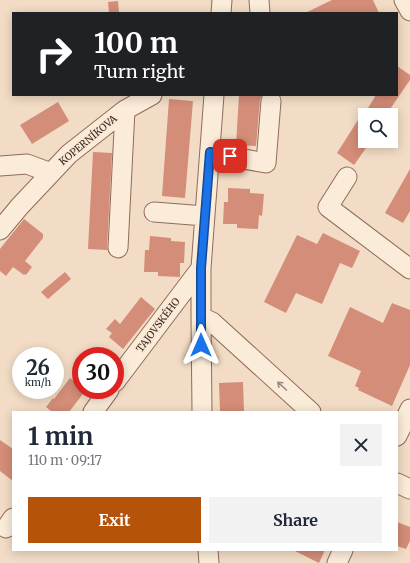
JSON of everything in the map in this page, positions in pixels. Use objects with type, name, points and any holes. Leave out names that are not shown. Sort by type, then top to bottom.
[{"type":"street","points":[[221,12],[222,0]]},
{"type":"street","points":[[259,0],[260,12]]},
{"type":"street","points":[[404,0],[410,11]]},
{"type":"street","name":"KOPERNÍKOVA","points":[[0,230],[20,206],[69,154],[125,110],[150,96]]},
{"type":"street","points":[[202,411],[201,268],[214,96]]},
{"type":"street","points":[[210,152],[266,163],[271,101]]},
{"type":"street","points":[[118,248],[125,110]]},
{"type":"street","points":[[0,166],[27,164],[51,173]]},
{"type":"street","points":[[347,176],[328,207],[410,269]]},
{"type":"street","points":[[154,212],[205,216]]},
{"type":"street","name":"TAJOVSKÉHO","points":[[124,370],[201,268]]},
{"type":"street","points":[[201,317],[212,322],[310,411]]},
{"type":"street","points":[[94,411],[102,399]]},
{"type":"street","points":[[398,434],[410,409]]},
{"type":"street","points":[[398,483],[410,489]]},
{"type":"street","points":[[208,551],[209,563]]},
{"type":"street","points":[[337,563],[343,551]]},
{"type":"building","points":[[332,0],[373,0],[379,12],[307,12]]},
{"type":"building","points":[[118,1],[119,12],[109,12],[108,2]]},
{"type":"building","points":[[398,67],[410,75],[410,80],[391,108],[368,108],[375,96],[398,96]]},
{"type":"building","points":[[239,96],[262,96],[256,146],[236,145]]},
{"type":"building","points":[[169,99],[193,101],[185,198],[162,196]]},
{"type":"building","points":[[58,102],[69,121],[32,144],[20,125]]},
{"type":"building","points":[[358,120],[358,148],[366,148],[354,165],[337,153]]},
{"type":"building","points":[[93,152],[112,153],[108,250],[88,249]]},
{"type":"building","points":[[410,169],[410,211],[403,223],[385,213]]},
{"type":"building","points":[[228,188],[250,189],[250,193],[264,194],[262,216],[259,215],[258,229],[237,228],[237,224],[223,224],[224,202],[228,202]]},
{"type":"building","points":[[24,219],[43,234],[43,238],[25,261],[32,267],[26,275],[13,267],[6,276],[0,271],[0,249]]},
{"type":"building","points":[[323,233],[360,251],[352,268],[340,263],[322,304],[296,293],[286,313],[264,302],[297,235],[317,244]]},
{"type":"building","points":[[150,236],[171,238],[171,241],[185,242],[184,263],[180,263],[180,277],[158,276],[158,272],[144,272],[145,250],[149,250]]},
{"type":"building","points":[[65,272],[71,279],[48,299],[41,292]]},
{"type":"building","points":[[141,297],[155,309],[124,348],[121,347],[109,337],[112,333],[106,329],[115,319],[120,324]]},
{"type":"building","points":[[392,303],[410,310],[410,365],[392,406],[358,390],[359,388],[355,386],[361,371],[328,356],[350,307],[383,323]]},
{"type":"building","points":[[70,378],[72,379],[72,399],[79,399],[70,411],[51,411],[46,407],[52,399],[64,399],[64,386]]},
{"type":"building","points":[[243,382],[244,411],[220,411],[219,383]]},
{"type":"building","points":[[0,440],[12,448],[12,480],[0,471]]},
{"type":"building","points":[[398,522],[410,527],[410,541],[406,549],[398,546]]},
{"type":"building","points":[[295,551],[325,551],[319,563]]},
{"type":"route","points":[[201,345],[201,268],[210,152],[230,156]]}]
